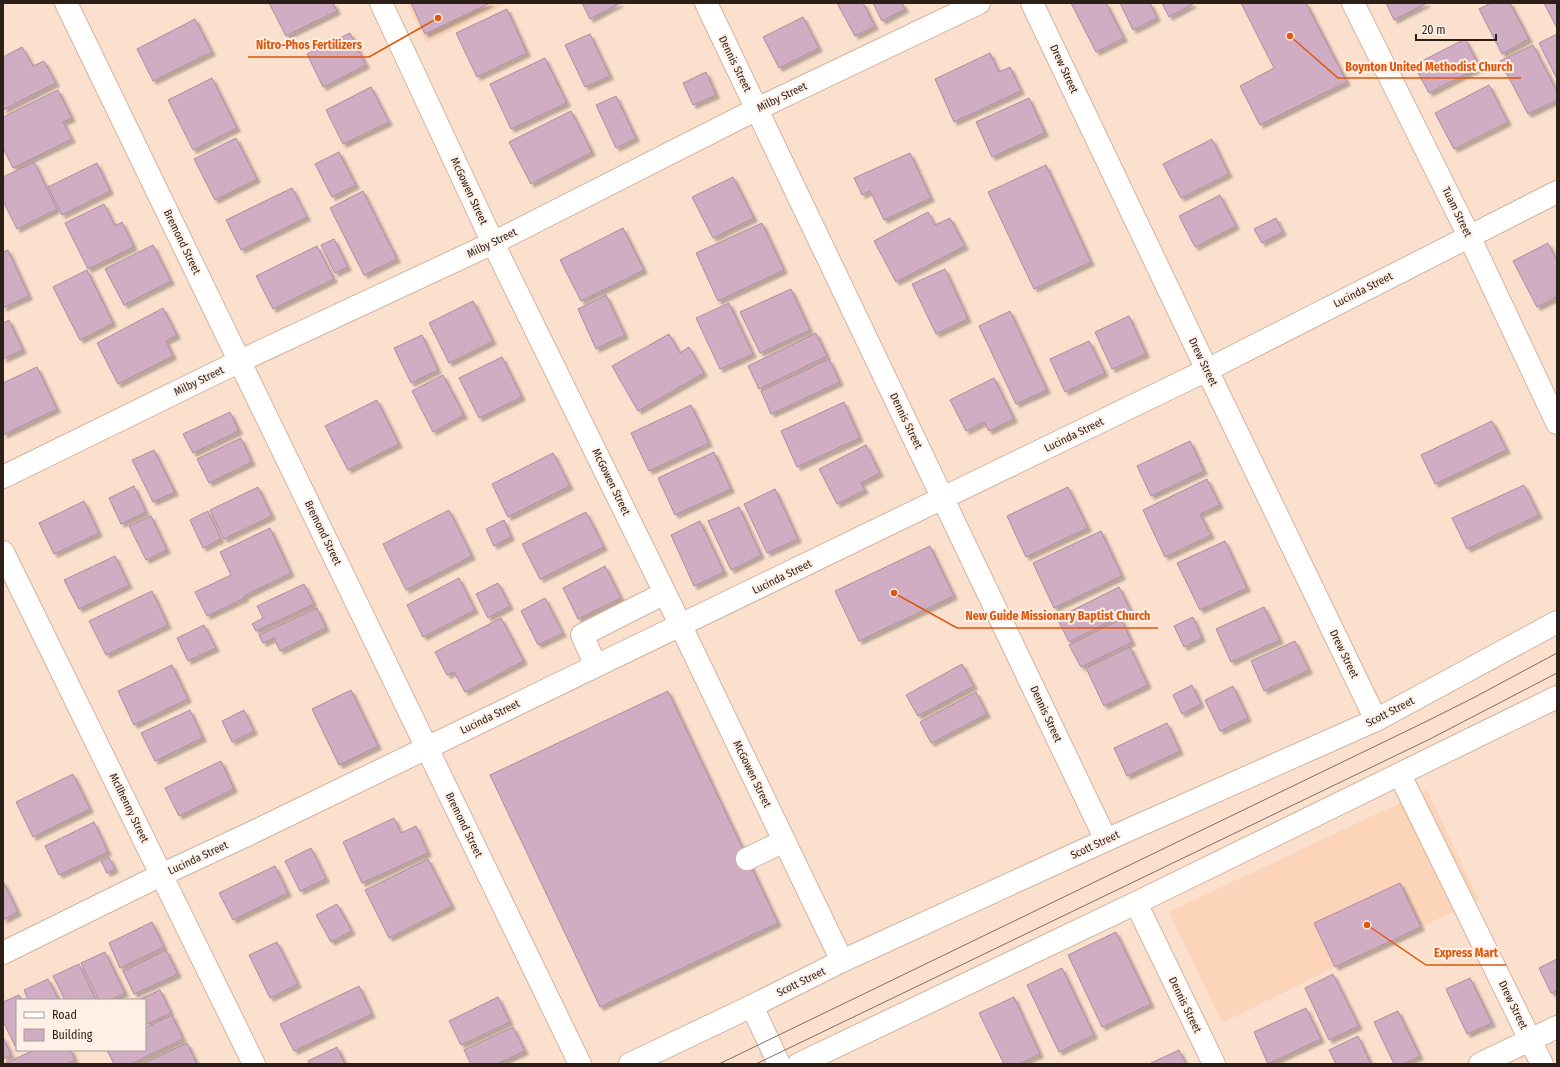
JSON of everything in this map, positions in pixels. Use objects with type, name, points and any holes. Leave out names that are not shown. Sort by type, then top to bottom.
[{"type":"street","name":"Bremond Street","points":[[66,3],[580,1064]]},
{"type":"street","name":"McGowen Street","points":[[381,3],[493,243],[665,593],[842,962]]},
{"type":"street","name":"Dennis Street","points":[[706,3],[1106,840]]},
{"type":"street","name":"Milby Street","points":[[3,477],[240,361],[493,243],[757,109],[979,3]]},
{"type":"street","name":"Drew Street","points":[[1032,3],[1376,720]]},
{"type":"street","name":"Tuam Street","points":[[1353,3],[1469,236],[1557,423]]},
{"type":"street","name":"Lucinda Street","points":[[3,953],[161,875],[944,499],[1207,370],[1557,192]]},
{"type":"street","name":"McIlhenny Street","points":[[3,552],[254,1064]]},
{"type":"street","points":[[596,666],[582,634],[665,593]]},
{"type":"street","name":"Scott Street","points":[[630,1064],[842,962],[1106,840],[1376,720],[1557,622]]},
{"type":"street","points":[[799,1064],[1136,903],[1557,697]]},
{"type":"street","name":"Drew Street","points":[[1400,774],[1542,1064]]},
{"type":"street","points":[[747,859],[784,841]]},
{"type":"street","name":"Dennis Street","points":[[1136,903],[1214,1064]]},
{"type":"street","points":[[752,1006],[779,1064]]},
{"type":"street","points":[[1480,1064],[1557,1027]]},
{"type":"shaded area","points":[[407,3],[508,3],[427,43]]},
{"type":"shaded area","points":[[1427,790],[1479,900],[1335,967],[1222,1023],[1169,912]]},
{"type":"building","points":[[269,3],[333,3],[337,11],[286,36]]},
{"type":"building","points":[[411,3],[490,3],[425,34]]},
{"type":"building","points":[[582,3],[620,3],[590,19]]},
{"type":"building","points":[[837,3],[863,3],[875,26],[855,36]]},
{"type":"building","points":[[873,3],[902,3],[905,9],[882,21]]},
{"type":"building","points":[[1071,3],[1106,3],[1124,38],[1096,52]]},
{"type":"building","points":[[1120,3],[1150,3],[1157,18],[1133,30]]},
{"type":"building","points":[[1162,3],[1192,3],[1193,4],[1169,17]]},
{"type":"building","points":[[1241,3],[1306,3],[1347,82],[1260,125],[1240,86],[1274,68]]},
{"type":"building","points":[[1386,3],[1427,3],[1394,20]]},
{"type":"building","points":[[1491,3],[1510,3],[1529,39],[1502,54],[1479,9]]},
{"type":"building","points":[[1544,3],[1557,3],[1557,28]]},
{"type":"building","points":[[507,9],[527,53],[477,77],[456,33]]},
{"type":"building","points":[[803,17],[819,48],[779,68],[763,37]]},
{"type":"building","points":[[195,19],[212,52],[153,81],[137,49]]},
{"type":"building","points":[[350,33],[366,65],[323,87],[307,54]]},
{"type":"building","points":[[590,34],[610,76],[585,87],[565,45]]},
{"type":"building","points":[[1557,34],[1557,79],[1539,43]]},
{"type":"building","points":[[1465,39],[1480,67],[1429,93],[1414,65]]},
{"type":"building","points":[[1533,45],[1557,91],[1557,100],[1528,114],[1500,61]]},
{"type":"building","points":[[22,47],[33,66],[44,61],[56,83],[3,110],[3,57]]},
{"type":"building","points":[[990,53],[999,72],[1010,67],[1021,91],[954,122],[935,79]]},
{"type":"building","points":[[545,58],[567,103],[511,129],[490,84]]},
{"type":"building","points":[[706,72],[716,95],[693,105],[683,83]]},
{"type":"building","points":[[212,78],[237,128],[193,150],[168,100]]},
{"type":"building","points":[[1489,85],[1508,122],[1454,149],[1435,113]]},
{"type":"building","points":[[371,87],[389,122],[343,144],[326,110]]},
{"type":"building","points":[[58,90],[72,118],[63,122],[72,139],[13,168],[3,148],[3,117]]},
{"type":"building","points":[[616,96],[636,138],[616,148],[596,105]]},
{"type":"building","points":[[1029,98],[1045,133],[992,157],[976,122]]},
{"type":"building","points":[[571,111],[592,152],[531,184],[509,142]]},
{"type":"building","points":[[236,138],[257,179],[215,200],[194,159]]},
{"type":"building","points":[[1212,139],[1229,174],[1181,198],[1163,164]]},
{"type":"building","points":[[339,152],[356,185],[332,197],[315,164]]},
{"type":"building","points":[[910,153],[931,198],[884,220],[870,191],[862,195],[854,178]]},
{"type":"building","points":[[34,162],[57,209],[17,229],[3,201],[3,177]]},
{"type":"building","points":[[97,163],[110,191],[62,215],[48,187]]},
{"type":"building","points":[[1046,165],[1091,262],[1034,289],[988,192]]},
{"type":"building","points":[[733,177],[754,218],[713,238],[692,197]]},
{"type":"building","points":[[292,188],[307,217],[241,250],[226,220]]},
{"type":"building","points":[[363,191],[397,259],[364,275],[330,208]]},
{"type":"building","points":[[1220,195],[1236,226],[1195,247],[1179,216]]},
{"type":"building","points":[[104,204],[115,226],[122,222],[134,247],[88,269],[65,223]]},
{"type":"building","points":[[928,212],[935,225],[950,218],[965,246],[896,282],[874,241]]},
{"type":"building","points":[[1276,218],[1283,232],[1262,243],[1254,229]]},
{"type":"building","points":[[762,223],[784,270],[718,301],[696,253]]},
{"type":"building","points":[[623,228],[644,270],[581,301],[560,260]]},
{"type":"building","points":[[334,239],[348,267],[335,273],[321,245]]},
{"type":"building","points":[[1548,243],[1557,261],[1557,297],[1537,307],[1513,261]]},
{"type":"building","points":[[153,245],[171,281],[124,305],[105,269]]},
{"type":"building","points":[[317,246],[334,279],[273,309],[256,276]]},
{"type":"building","points":[[8,250],[29,296],[3,308],[3,252]]},
{"type":"building","points":[[945,269],[968,319],[936,334],[912,284]]},
{"type":"building","points":[[87,270],[113,323],[80,340],[53,287]]},
{"type":"building","points":[[791,289],[810,330],[760,353],[740,312]]},
{"type":"building","points":[[606,295],[625,335],[596,349],[578,309]]},
{"type":"building","points":[[473,301],[493,341],[449,363],[429,323]]},
{"type":"building","points":[[729,303],[753,354],[720,369],[696,318]]},
{"type":"building","points":[[163,308],[177,335],[166,341],[173,356],[118,384],[97,343]]},
{"type":"building","points":[[1010,311],[1047,390],[1016,404],[979,326]]},
{"type":"building","points":[[1129,316],[1146,354],[1112,369],[1095,332]]},
{"type":"building","points":[[9,320],[23,350],[3,359],[3,323]]},
{"type":"building","points":[[816,333],[827,356],[759,389],[748,366]]},
{"type":"building","points":[[669,334],[680,353],[689,347],[704,373],[638,411],[612,366]]},
{"type":"building","points":[[422,335],[438,370],[411,383],[394,348]]},
{"type":"building","points":[[1089,341],[1105,373],[1065,392],[1050,359]]},
{"type":"building","points":[[502,357],[522,397],[479,418],[459,378]]},
{"type":"building","points":[[829,359],[840,382],[771,414],[761,391]]},
{"type":"building","points":[[37,367],[57,409],[3,435],[3,383]]},
{"type":"building","points":[[443,375],[464,415],[433,432],[412,391]]},
{"type":"building","points":[[994,378],[1014,419],[989,431],[984,422],[966,431],[950,400]]},
{"type":"building","points":[[377,400],[399,444],[348,470],[325,426]]},
{"type":"building","points":[[844,402],[860,438],[797,467],[781,431]]},
{"type":"building","points":[[691,405],[709,443],[649,471],[631,433]]},
{"type":"building","points":[[230,412],[239,431],[193,453],[183,434]]},
{"type":"building","points":[[1492,421],[1507,450],[1435,484],[1421,455]]},
{"type":"building","points":[[241,438],[252,462],[209,483],[197,459]]},
{"type":"building","points":[[1190,441],[1204,471],[1151,496],[1137,466]]},
{"type":"building","points":[[866,445],[880,473],[861,483],[865,490],[837,504],[819,469]]},
{"type":"building","points":[[154,450],[175,492],[153,502],[132,460]]},
{"type":"building","points":[[714,452],[731,489],[675,515],[658,478]]},
{"type":"building","points":[[553,453],[570,486],[508,517],[492,484]]},
{"type":"building","points":[[1207,479],[1220,505],[1200,514],[1211,535],[1165,557],[1143,510]]},
{"type":"building","points":[[1524,485],[1539,515],[1467,549],[1452,518]]},
{"type":"building","points":[[134,486],[146,512],[121,524],[109,498]]},
{"type":"building","points":[[258,487],[272,516],[224,539],[210,510]]},
{"type":"building","points":[[1068,487],[1088,528],[1026,557],[1007,516]]},
{"type":"building","points":[[775,489],[798,539],[767,553],[744,504]]},
{"type":"building","points":[[84,501],[99,533],[54,554],[39,523]]},
{"type":"building","points":[[739,507],[761,555],[731,570],[708,521]]},
{"type":"building","points":[[449,510],[472,556],[406,590],[383,544]]},
{"type":"building","points":[[208,511],[221,539],[203,548],[190,520]]},
{"type":"building","points":[[586,512],[604,547],[540,579],[522,544]]},
{"type":"building","points":[[151,516],[167,550],[146,560],[129,526]]},
{"type":"building","points":[[504,520],[511,537],[494,546],[486,529]]},
{"type":"building","points":[[700,521],[724,572],[694,586],[671,535]]},
{"type":"building","points":[[270,528],[291,573],[244,596],[245,598],[207,616],[195,592],[231,575],[220,552]]},
{"type":"building","points":[[1101,531],[1122,576],[1054,608],[1033,563]]},
{"type":"building","points":[[1225,541],[1247,588],[1200,610],[1177,563]]},
{"type":"building","points":[[930,546],[954,596],[859,641],[835,591]]},
{"type":"building","points":[[115,556],[129,585],[79,609],[64,580]]},
{"type":"building","points":[[605,566],[621,598],[578,619],[563,588]]},
{"type":"building","points":[[459,578],[475,610],[423,637],[407,605]]},
{"type":"building","points":[[498,583],[510,606],[488,618],[476,594]]},
{"type":"building","points":[[304,584],[314,604],[256,631],[252,624],[263,618],[257,606]]},
{"type":"building","points":[[1119,587],[1131,611],[1069,642],[1057,618]]},
{"type":"building","points":[[152,591],[168,625],[106,655],[89,621]]},
{"type":"building","points":[[545,598],[563,633],[538,645],[521,611]]},
{"type":"building","points":[[1264,607],[1280,640],[1231,662],[1216,629]]},
{"type":"building","points":[[317,608],[326,628],[280,651],[274,638],[263,643],[259,635]]},
{"type":"building","points":[[1193,617],[1202,638],[1184,647],[1174,626]]},
{"type":"building","points":[[501,618],[524,661],[465,692],[454,672],[447,675],[435,652]]},
{"type":"building","points":[[1121,619],[1132,642],[1081,667],[1069,645]]},
{"type":"building","points":[[204,625],[216,648],[188,661],[177,638]]},
{"type":"building","points":[[1295,641],[1309,670],[1264,691],[1251,661]]},
{"type":"building","points":[[1130,647],[1148,685],[1104,706],[1086,668]]},
{"type":"building","points":[[962,664],[974,686],[918,716],[906,695]]},
{"type":"building","points":[[172,665],[188,699],[134,725],[118,691]]},
{"type":"building","points":[[1192,685],[1201,704],[1182,714],[1173,695]]},
{"type":"building","points":[[1233,686],[1248,718],[1220,731],[1205,700]]},
{"type":"building","points":[[351,690],[378,746],[339,765],[312,709]]},
{"type":"building","points":[[668,691],[778,923],[600,1007],[490,775]]},
{"type":"building","points":[[976,692],[987,714],[931,743],[920,722]]},
{"type":"building","points":[[190,710],[203,738],[155,761],[141,733]]},
{"type":"building","points":[[244,710],[254,731],[232,742],[222,721]]},
{"type":"building","points":[[1167,723],[1180,751],[1127,776],[1114,748]]},
{"type":"building","points":[[221,761],[234,789],[179,816],[165,788]]},
{"type":"building","points":[[73,774],[90,809],[33,837],[16,802]]},
{"type":"building","points":[[394,818],[401,833],[416,826],[428,853],[362,883],[343,842]]},
{"type":"building","points":[[94,822],[108,852],[59,875],[45,846]]},
{"type":"building","points":[[311,848],[326,879],[300,891],[285,861]]},
{"type":"building","points":[[109,857],[115,869],[107,873],[101,861]]},
{"type":"building","points":[[428,859],[452,906],[389,938],[365,890]]},
{"type":"building","points":[[275,866],[288,893],[233,920],[219,893]]},
{"type":"building","points":[[3,881],[18,912],[3,920]]},
{"type":"building","points":[[1400,883],[1421,927],[1335,967],[1314,923]]},
{"type":"building","points":[[337,904],[352,931],[331,942],[316,915]]},
{"type":"building","points":[[152,922],[164,947],[120,968],[109,943]]},
{"type":"building","points":[[1116,932],[1151,1004],[1102,1027],[1068,955]]},
{"type":"building","points":[[277,942],[298,984],[270,998],[249,955]]},
{"type":"building","points":[[166,950],[178,974],[134,994],[123,971]]},
{"type":"building","points":[[105,952],[125,993],[113,999],[99,999],[81,963]]},
{"type":"building","points":[[1557,959],[1557,991],[1551,993],[1539,968]]},
{"type":"building","points":[[79,964],[96,999],[64,999],[53,976]]},
{"type":"building","points":[[1062,968],[1094,1035],[1059,1052],[1027,985]]},
{"type":"building","points":[[1333,974],[1359,1026],[1329,1040],[1305,988]]},
{"type":"building","points":[[1470,978],[1492,1023],[1467,1034],[1446,989]]},
{"type":"building","points":[[48,979],[58,999],[28,999],[24,990]]},
{"type":"building","points":[[359,986],[372,1014],[294,1051],[280,1024]]},
{"type":"building","points":[[160,990],[171,1013],[146,1025],[146,999],[140,999]]},
{"type":"building","points":[[19,995],[21,999],[16,999],[16,1046],[3,1021],[3,1002]]},
{"type":"building","points":[[498,997],[510,1022],[461,1045],[449,1021]]},
{"type":"building","points":[[1014,997],[1040,1054],[1019,1064],[1004,1064],[979,1013]]},
{"type":"building","points":[[1306,1008],[1321,1039],[1268,1064],[1254,1032]]},
{"type":"building","points":[[1398,1011],[1420,1056],[1403,1064],[1394,1064],[1374,1022]]},
{"type":"building","points":[[172,1015],[183,1039],[131,1064],[114,1064],[108,1051],[146,1051],[146,1028]]},
{"type":"building","points":[[513,1027],[525,1051],[497,1064],[471,1064],[464,1050]]},
{"type":"building","points":[[1358,1036],[1371,1064],[1336,1064],[1329,1050]]},
{"type":"building","points":[[3,1037],[11,1055],[3,1059]]},
{"type":"building","points":[[187,1043],[197,1064],[142,1064]]},
{"type":"building","points":[[337,1047],[345,1064],[310,1064],[308,1061]]},
{"type":"building","points":[[1179,1050],[1186,1064],[1151,1064],[1151,1063]]},
{"type":"building","points":[[32,1051],[71,1051],[75,1060],[66,1064],[4,1064]]},
{"type":"tram line","points":[[719,1064],[1423,723],[1557,653]]},
{"type":"tram line","points":[[756,1064],[1430,739],[1557,673]]},
{"type":"place","name":"Nitro-Phos Fertilizers","points":[[438,18]]},
{"type":"place","name":"Boynton United Methodist Church","points":[[1290,36]]},
{"type":"place","name":"New Guide Missionary Baptist Church","points":[[894,593]]},
{"type":"place","name":"Express Mart","points":[[1367,925]]}]
